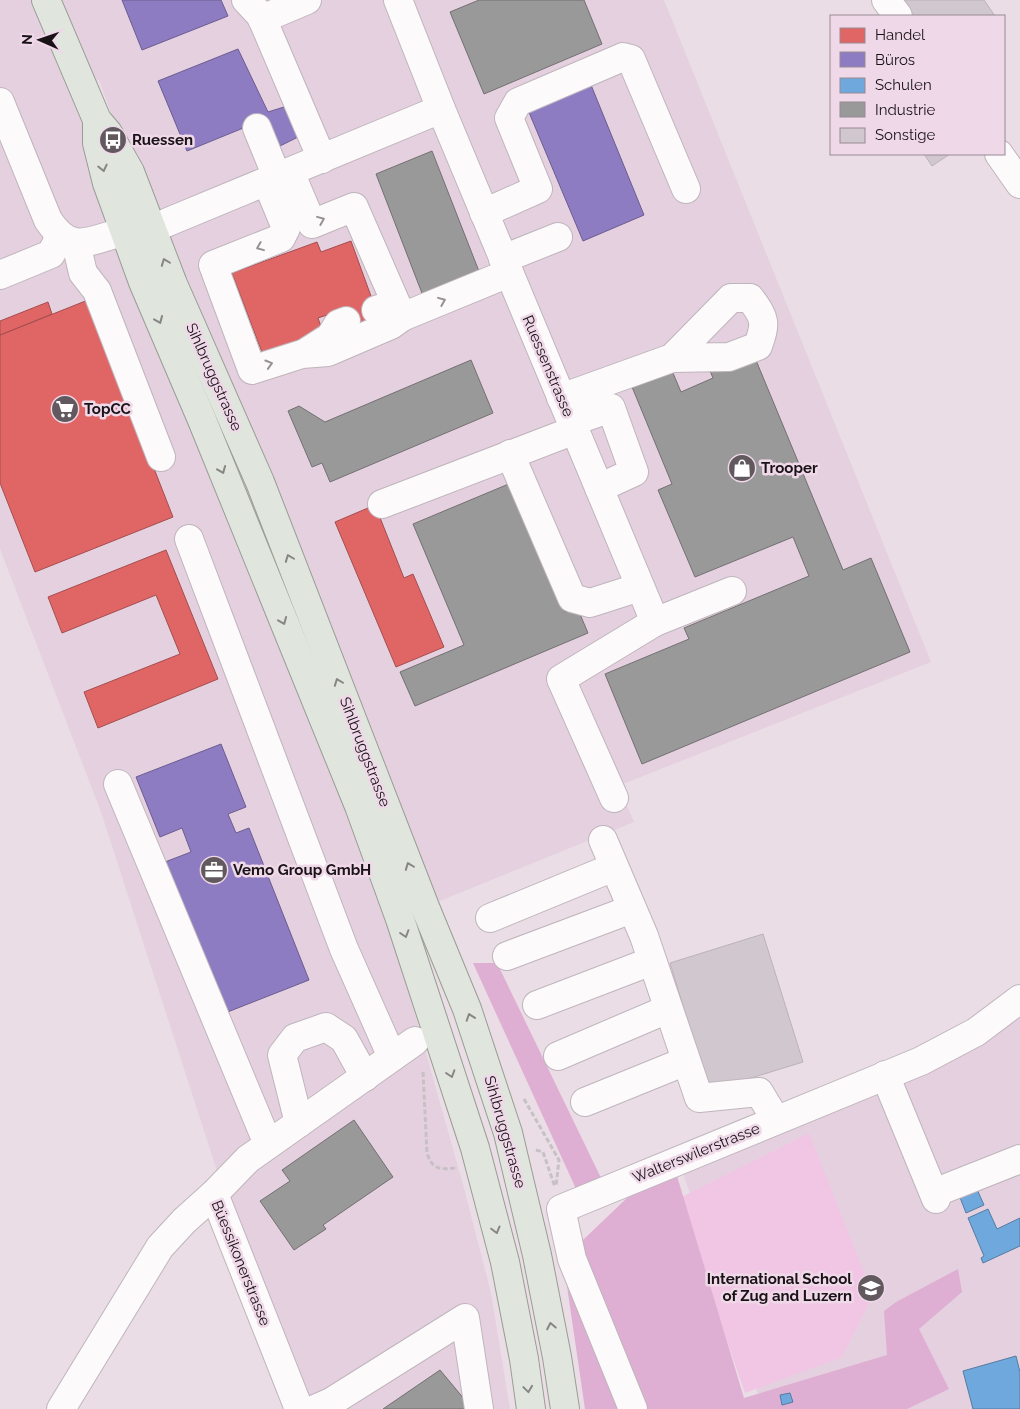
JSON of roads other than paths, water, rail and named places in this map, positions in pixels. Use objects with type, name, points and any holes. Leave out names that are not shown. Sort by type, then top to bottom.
[{"type":"main road","name":"Sihlbruggstrasse","points":[[46,0],[97,120],[108,133],[130,172],[173,284],[260,482],[467,1009],[508,1133],[538,1255],[565,1409]]},
{"type":"main road","name":"Sihlbruggstrasse","points":[[97,120],[98,143],[107,183],[143,282],[202,420],[359,806],[400,919],[475,1148],[505,1262],[524,1359],[531,1409]]},
{"type":"street","points":[[307,0],[254,9],[322,159]]},
{"type":"street","name":"Ruessenstrasse","points":[[398,0],[484,214],[655,622]]},
{"type":"street","points":[[886,0],[897,15]]},
{"type":"street","points":[[484,214],[538,189],[509,118],[518,102],[623,57],[631,59],[686,189]]},
{"type":"street","points":[[0,102],[48,220],[68,239],[83,273],[97,291],[161,457]]},
{"type":"street","points":[[68,239],[89,243],[125,231],[152,228],[441,109]]},
{"type":"street","points":[[257,128],[278,177],[312,224],[354,207],[402,317]]},
{"type":"street","points":[[1000,155],[1020,184]]},
{"type":"street","points":[[278,177],[286,228],[281,238],[213,266],[252,370],[302,354],[328,352],[391,325],[402,317],[506,266],[558,237]]},
{"type":"street","points":[[0,276],[51,254],[68,239]]},
{"type":"street","points":[[376,310],[388,306],[402,317]]},
{"type":"street","points":[[302,354],[330,337],[338,324],[346,321]]},
{"type":"street","points":[[382,504],[510,454],[569,416],[672,358]]},
{"type":"street","points":[[569,416],[611,408],[634,472],[599,488]]},
{"type":"street","points":[[510,454],[572,598],[590,602],[640,587]]},
{"type":"street","points":[[189,539],[344,949],[392,1057]]},
{"type":"street","points":[[614,798],[561,679],[655,622],[732,591]]},
{"type":"street","points":[[118,784],[268,1144]]},
{"type":"street","points":[[603,840],[652,961],[699,1098],[759,1092],[776,1120]]},
{"type":"street","points":[[490,918],[614,867]]},
{"type":"street","points":[[507,956],[632,909]]},
{"type":"street","points":[[537,1006],[652,961]]},
{"type":"street","name":"Walterswilerstrasse","points":[[634,1409],[572,1259],[561,1209],[921,1061],[976,1032],[1020,1000]]},
{"type":"street","points":[[558,1056],[668,1009]]},
{"type":"street","points":[[300,1122],[282,1055],[295,1038],[326,1027],[344,1038],[365,1076]]},
{"type":"street","points":[[214,1194],[248,1159],[415,1041]]},
{"type":"street","points":[[585,1102],[686,1061]]},
{"type":"street","points":[[885,1075],[935,1196],[1020,1158]]},
{"type":"street","name":"Büessikonerstrasse","points":[[61,1409],[160,1247],[214,1194],[299,1409]]},
{"type":"street","points":[[327,1407],[465,1318],[479,1409]]},
{"type":"place","name":"Ruessen","points":[[113,140]]},
{"type":"place","name":"TopCC","points":[[65,409]]},
{"type":"place","name":"Trooper","points":[[742,468]]},
{"type":"place","name":"Vemo Group GmbH","points":[[214,870]]},
{"type":"place","name":"International School of Zug and Luzern","points":[[871,1288]]}]
